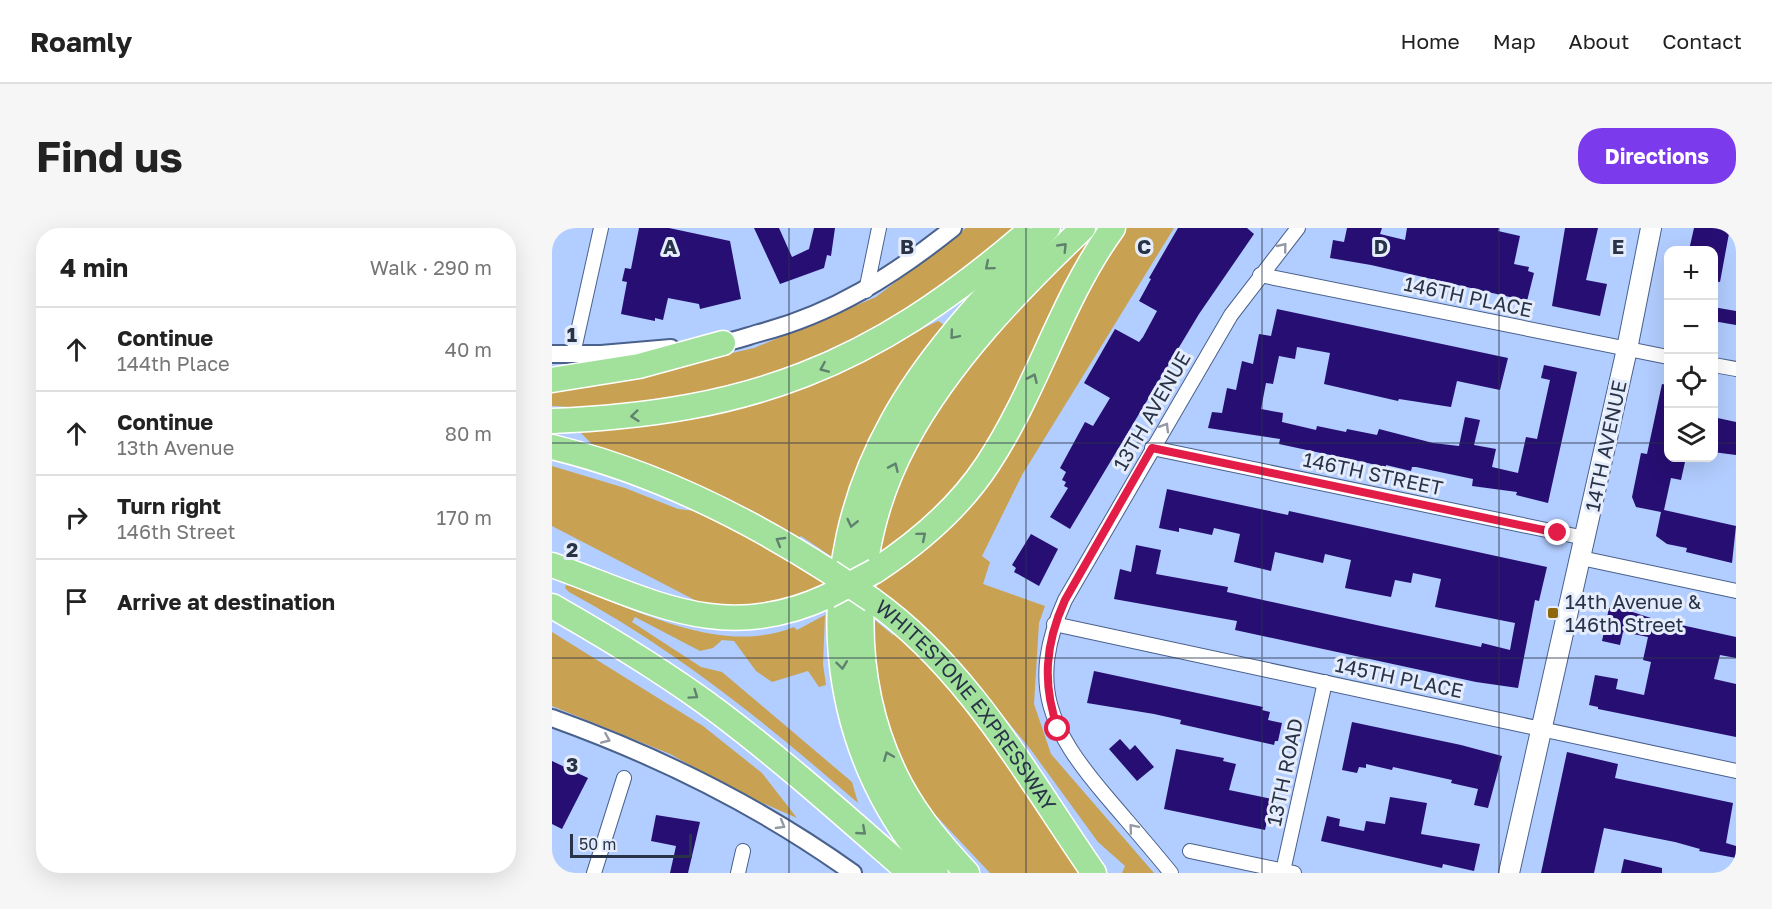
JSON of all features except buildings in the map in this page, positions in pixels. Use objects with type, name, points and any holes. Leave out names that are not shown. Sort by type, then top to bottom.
[{"type":"highway","points":[[552,421],[612,418],[684,409],[748,395],[812,373],[854,354],[917,319],[969,282],[1033,228]]},
{"type":"highway","points":[[936,873],[907,838],[885,803],[867,768],[852,723],[840,644],[840,606],[844,560],[854,512],[868,471],[900,406],[953,335],[1048,228]]},
{"type":"highway","points":[[967,873],[915,810],[895,774],[879,735],[864,653],[863,591],[867,553],[888,481],[920,417],[980,338],[1083,228]]},
{"type":"highway","points":[[552,564],[669,608],[718,619],[775,616],[828,596],[875,571],[943,518],[986,467],[1019,409],[1076,286],[1113,228]]},
{"type":"highway","points":[[552,380],[620,370],[723,343]]},
{"type":"highway","name":"WHITESTONE EXPRESSWAY","points":[[552,447],[643,476],[707,503],[759,529],[872,600],[934,653],[990,722],[1094,873]]},
{"type":"highway","points":[[552,606],[646,662],[719,712],[788,767],[910,873]]},
{"type":"highway","points":[[990,722],[1112,873]]},
{"type":"main road","name":"14TH AVENUE","points":[[1509,873],[1544,728],[1627,349],[1651,228]]},
{"type":"street","points":[[573,354],[601,228]]},
{"type":"street","points":[[866,291],[879,228]]},
{"type":"street","points":[[552,354],[627,353],[723,343],[822,313],[866,291],[953,228]]},
{"type":"street","name":"13TH AVENUE","points":[[1171,873],[1082,767],[1058,729],[1047,688],[1047,664],[1054,624],[1065,600],[1152,448],[1231,315],[1260,274],[1298,228]]},
{"type":"street","name":"146TH PLACE","points":[[1260,274],[1664,356]]},
{"type":"street","points":[[1718,366],[1736,369]]},
{"type":"street","name":"146TH STREET","points":[[1152,448],[1585,538]]},
{"type":"street","points":[[1581,558],[1736,591]]},
{"type":"street","name":"145TH PLACE","points":[[1054,624],[1736,771]]},
{"type":"street","name":"13TH ROAD","points":[[1289,872],[1324,682]]},
{"type":"street","points":[[552,718],[667,765],[739,801],[816,847],[853,873]]},
{"type":"street","points":[[594,873],[624,778]]},
{"type":"street","points":[[738,873],[743,851]]},
{"type":"street","points":[[1190,851],[1289,872]]},
{"type":"shaded area","points":[[966,228],[1017,228],[964,270],[918,301],[878,325],[792,365],[747,381],[656,402],[589,408],[552,406],[552,385],[640,374],[754,348],[876,297]]},
{"type":"shaded area","points":[[1126,228],[1174,228],[1022,475],[982,556],[990,562],[983,584],[1045,606],[1039,623],[1034,704],[1051,754],[1154,873],[1122,873],[1125,866],[1098,842],[1031,750],[963,667],[906,614],[908,611],[873,588],[938,539],[988,486],[1029,416],[1076,312]]},
{"type":"shaded area","points":[[1096,235],[1006,420],[946,504],[877,555],[902,471],[940,401],[1012,312],[1067,257]]},
{"type":"shaded area","points":[[938,321],[946,326],[853,481],[836,534],[832,557],[801,536],[797,540],[598,450],[573,425],[868,356]]},
{"type":"shaded area","points":[[552,466],[625,488],[678,509],[705,512],[741,530],[828,584],[785,604],[712,609],[552,526]]},
{"type":"shaded area","points":[[566,585],[680,627],[726,636],[771,634],[794,627],[797,630],[825,615],[823,664],[826,685],[819,687],[808,671],[772,682],[756,671],[734,641],[722,640],[713,648],[700,651],[635,617],[632,622],[701,667],[722,672],[852,782],[858,803],[719,689],[646,638],[569,592],[565,588]]},
{"type":"shaded area","points":[[871,617],[893,635],[896,632],[930,663],[975,720],[1080,873],[990,873],[926,805],[887,737],[874,674]]},
{"type":"shaded area","points":[[552,632],[703,726],[762,773],[797,818],[737,792],[670,754],[552,706]]},
{"type":"place","name":"14th Avenue & 146th Street","points":[[1553,613]]},
{"type":"route","points":[[1058,729],[1050,708],[1047,688],[1047,664],[1054,624],[1065,600],[1152,448],[1558,533]]}]
